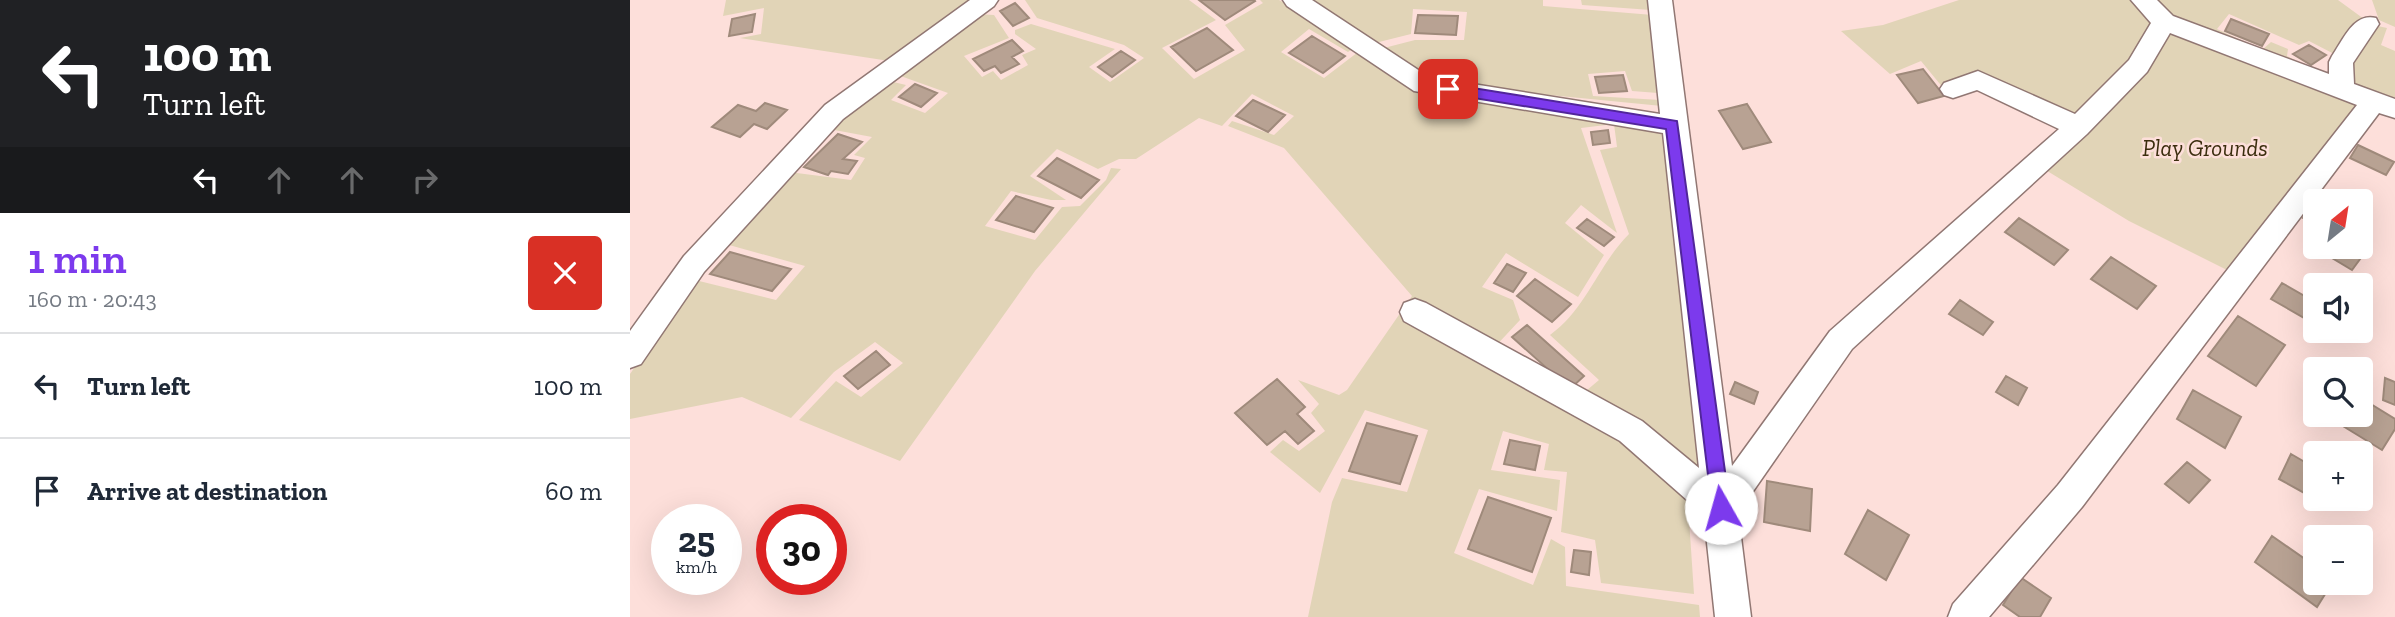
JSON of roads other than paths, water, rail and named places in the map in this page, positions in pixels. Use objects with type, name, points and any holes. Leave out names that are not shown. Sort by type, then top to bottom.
[{"type":"street","points":[[630,355],[694,264],[834,112],[986,0]]},
{"type":"street","points":[[1295,0],[1423,85],[1672,125]]},
{"type":"street","points":[[1660,0],[1672,125],[1733,617]]},
{"type":"street","points":[[1966,617],[2070,496],[2384,105],[2164,22],[2143,0]]},
{"type":"street","points":[[1721,508],[1841,340],[2078,127],[2138,66],[2164,22]]},
{"type":"street","points":[[2342,90],[2341,62],[2367,24]]},
{"type":"street","points":[[1953,89],[1978,80],[2078,127]]},
{"type":"street","points":[[1415,312],[1631,431],[1721,508]]},
{"type":"park label","name":"Play Grounds","points":[[2205,148]]}]
